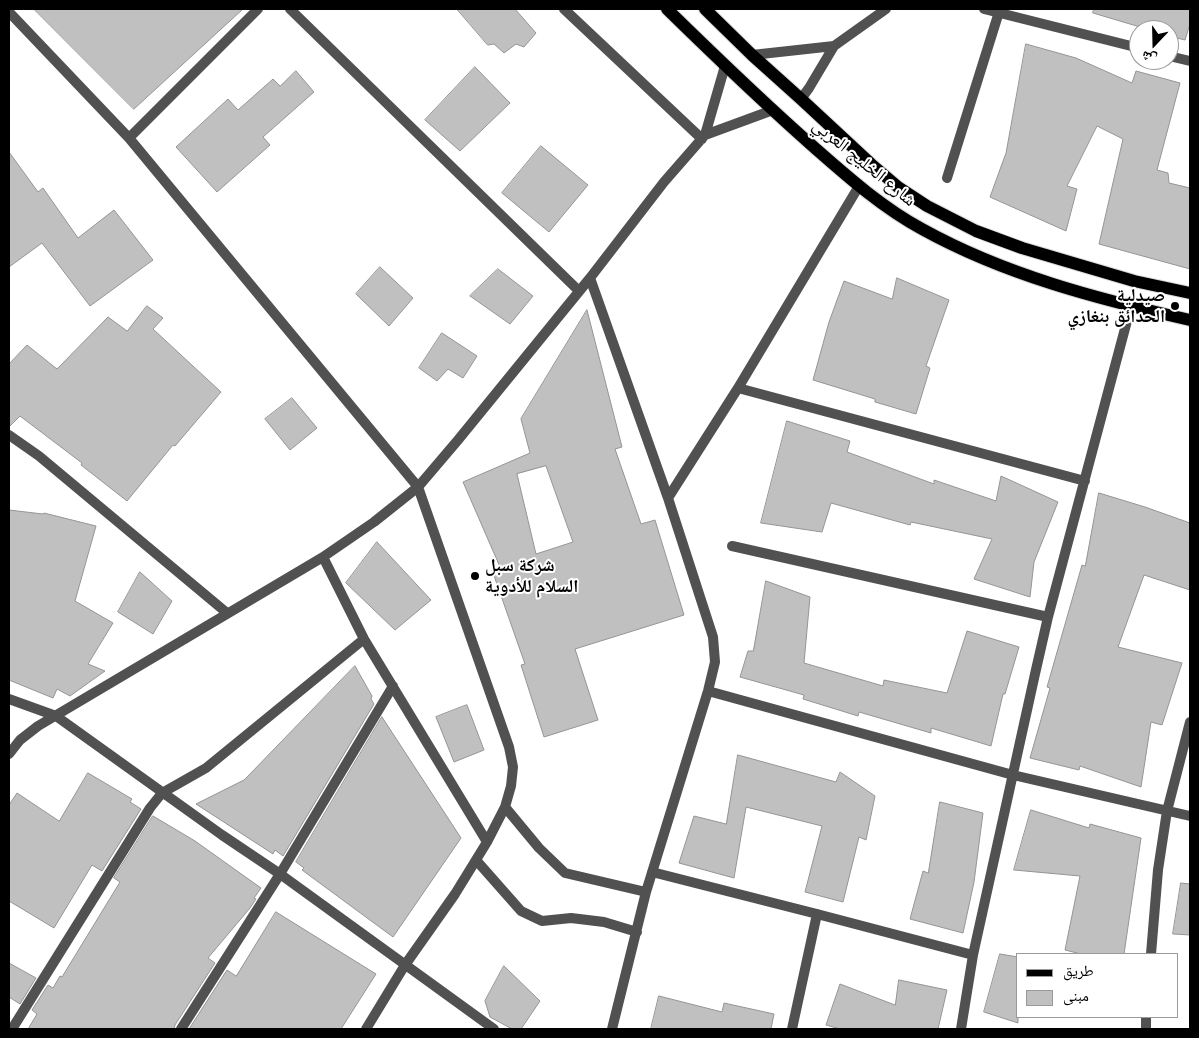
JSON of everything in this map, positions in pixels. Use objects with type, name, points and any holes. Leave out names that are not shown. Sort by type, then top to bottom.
[{"type":"main road","name":"شارع الخليج العربي","points":[[667,9],[725,66],[859,186],[920,229],[964,251],[1013,271],[1131,306],[1190,320]]},
{"type":"main road","name":"شارع الخليج العربي","points":[[704,9],[871,164],[898,187],[927,206],[976,231],[1022,248],[1134,281],[1190,293]]},
{"type":"street","points":[[129,138],[258,9]]},
{"type":"street","points":[[290,9],[579,291]]},
{"type":"street","points":[[564,9],[703,137]]},
{"type":"street","points":[[801,99],[834,46],[886,9]]},
{"type":"street","points":[[984,9],[1129,45]]},
{"type":"street","points":[[9,12],[129,138],[418,487],[509,747],[513,767],[511,786],[505,807],[487,842],[455,894],[405,965],[366,1029]]},
{"type":"street","points":[[947,178],[999,12]]},
{"type":"street","points":[[752,55],[834,46]]},
{"type":"street","points":[[9,754],[20,740],[38,726],[323,557],[374,522],[418,487],[590,278],[664,182],[703,137],[725,66]]},
{"type":"street","points":[[703,137],[773,110]]},
{"type":"street","points":[[668,498],[738,388],[859,186]]},
{"type":"street","points":[[590,278],[668,498],[713,637],[715,662],[708,691],[646,892],[612,1029]]},
{"type":"street","points":[[961,1029],[973,955],[1048,617],[1131,306]]},
{"type":"street","points":[[738,388],[1085,481]]},
{"type":"street","points":[[9,435],[39,456],[227,614]]},
{"type":"street","points":[[732,546],[1048,617]]},
{"type":"street","points":[[323,557],[364,639],[487,842]]},
{"type":"street","points":[[12,1029],[150,808],[162,793],[206,768],[364,639]]},
{"type":"street","points":[[181,1029],[280,874],[393,686]]},
{"type":"street","points":[[708,691],[1013,775],[1190,816]]},
{"type":"street","points":[[9,699],[56,716],[162,793],[280,874],[494,1029]]},
{"type":"street","points":[[1151,953],[1158,870],[1167,811],[1190,722]]},
{"type":"street","points":[[505,807],[539,848],[565,873],[646,892]]},
{"type":"street","points":[[476,860],[521,911],[542,921],[571,918],[604,922],[637,932]]},
{"type":"street","points":[[652,872],[973,955]]},
{"type":"street","points":[[792,1029],[817,914]]},
{"type":"building","points":[[34,9],[243,9],[134,109]]},
{"type":"building","points":[[457,9],[515,9],[536,33],[524,47],[516,44],[504,53],[494,44],[488,45]]},
{"type":"building","points":[[1094,9],[1190,9],[1190,24],[1185,40],[1179,38],[1179,20],[1129,20],[1129,24],[1093,13]]},
{"type":"building","points":[[1026,44],[1076,58],[1132,83],[1136,71],[1180,83],[1157,170],[1168,173],[1169,183],[1190,188],[1190,269],[1099,244],[1123,139],[1097,126],[1067,186],[1077,189],[1066,231],[990,197],[1006,153]]},
{"type":"building","points":[[475,67],[510,103],[460,151],[425,120]]},
{"type":"building","points":[[296,71],[314,92],[263,137],[270,145],[217,192],[176,147],[228,99],[238,110],[273,79],[280,86]]},
{"type":"building","points":[[541,146],[588,185],[549,232],[502,193]]},
{"type":"building","points":[[9,152],[38,192],[43,188],[78,238],[114,210],[153,260],[90,306],[42,243],[9,267]]},
{"type":"building","points":[[380,267],[413,298],[389,326],[356,294]]},
{"type":"building","points":[[498,269],[533,296],[510,324],[470,296]]},
{"type":"building","points":[[897,278],[949,300],[926,366],[930,368],[916,414],[813,380],[829,322],[844,281],[892,299]]},
{"type":"building","points":[[147,306],[163,318],[153,329],[221,392],[175,446],[173,445],[127,501],[81,465],[82,463],[20,416],[9,427],[9,364],[27,345],[57,369],[108,317],[127,331]]},
{"type":"building","points":[[587,310],[622,447],[615,449],[641,524],[655,520],[684,615],[575,649],[598,720],[544,737],[521,665],[525,664],[492,570],[500,567],[463,482],[530,453],[521,419]],"holes":[[[546,466],[573,542],[536,554],[517,474]]]},
{"type":"building","points":[[442,333],[477,356],[463,378],[448,369],[437,381],[419,368]]},
{"type":"building","points":[[292,398],[317,428],[290,450],[265,419]]},
{"type":"building","points":[[787,421],[850,441],[847,452],[934,484],[934,480],[996,501],[1001,476],[1058,502],[1034,562],[1030,597],[974,579],[992,539],[911,522],[910,525],[831,503],[822,532],[761,523]]},
{"type":"building","points":[[1099,493],[1190,523],[1190,590],[1144,575],[1118,647],[1182,663],[1162,725],[1151,722],[1141,787],[1080,766],[1079,770],[1030,758],[1050,688],[1047,687],[1082,565],[1085,566]]},
{"type":"building","points":[[9,510],[44,513],[96,526],[75,601],[113,623],[88,664],[105,671],[70,696],[57,689],[53,698],[9,680]]},
{"type":"building","points":[[377,542],[431,600],[395,630],[346,583]]},
{"type":"building","points":[[140,572],[172,601],[153,634],[118,612]]},
{"type":"building","points":[[766,581],[810,597],[804,663],[883,686],[884,680],[947,693],[967,631],[1019,647],[1005,694],[1003,694],[991,746],[931,728],[931,733],[859,712],[858,716],[803,699],[804,695],[740,677],[748,651],[753,651]]},
{"type":"building","points":[[355,666],[372,696],[371,699],[374,704],[283,856],[275,850],[273,854],[196,804],[244,780]]},
{"type":"building","points":[[467,705],[484,750],[454,762],[436,717]]},
{"type":"building","points":[[382,717],[461,838],[393,937],[302,870],[304,868],[296,862]]},
{"type":"building","points":[[738,755],[836,782],[840,772],[875,796],[866,840],[859,837],[843,902],[805,892],[822,826],[746,807],[734,878],[679,863],[694,816],[726,824]]},
{"type":"building","points":[[88,773],[132,799],[130,802],[141,809],[102,871],[92,865],[54,928],[9,901],[9,805],[17,793],[59,821]]},
{"type":"building","points":[[940,802],[983,813],[974,882],[963,933],[910,919],[923,871],[928,873]]},
{"type":"building","points":[[1031,810],[1089,828],[1090,824],[1141,838],[1124,953],[1077,953],[1065,950],[1080,876],[1014,870]]},
{"type":"building","points":[[153,816],[195,841],[261,888],[254,898],[256,899],[208,958],[215,963],[174,1029],[28,1029],[37,1014],[32,1010],[48,985],[53,988],[60,976],[62,977],[120,882],[114,878]]},
{"type":"building","points":[[1181,883],[1190,884],[1190,935],[1173,934]]},
{"type":"building","points":[[276,912],[376,974],[341,1029],[189,1029],[227,970],[236,976]]},
{"type":"building","points":[[1000,954],[1016,957],[1016,1018],[1018,1018],[1018,1023],[984,1012]]},
{"type":"building","points":[[9,963],[36,978],[20,1004],[9,997]]},
{"type":"building","points":[[504,966],[540,1001],[521,1029],[512,1029],[490,1017],[485,1001]]},
{"type":"building","points":[[899,980],[947,990],[938,1029],[840,1029],[826,1025],[840,984],[895,1005]]},
{"type":"building","points":[[659,996],[722,1012],[724,1003],[774,1014],[771,1029],[651,1029]]},
{"type":"place","name":"صيدلية الحدائق بنغازي","points":[[1175,306]]},
{"type":"place","name":"شركة سبل السلام للأدوية","points":[[475,576]]}]
